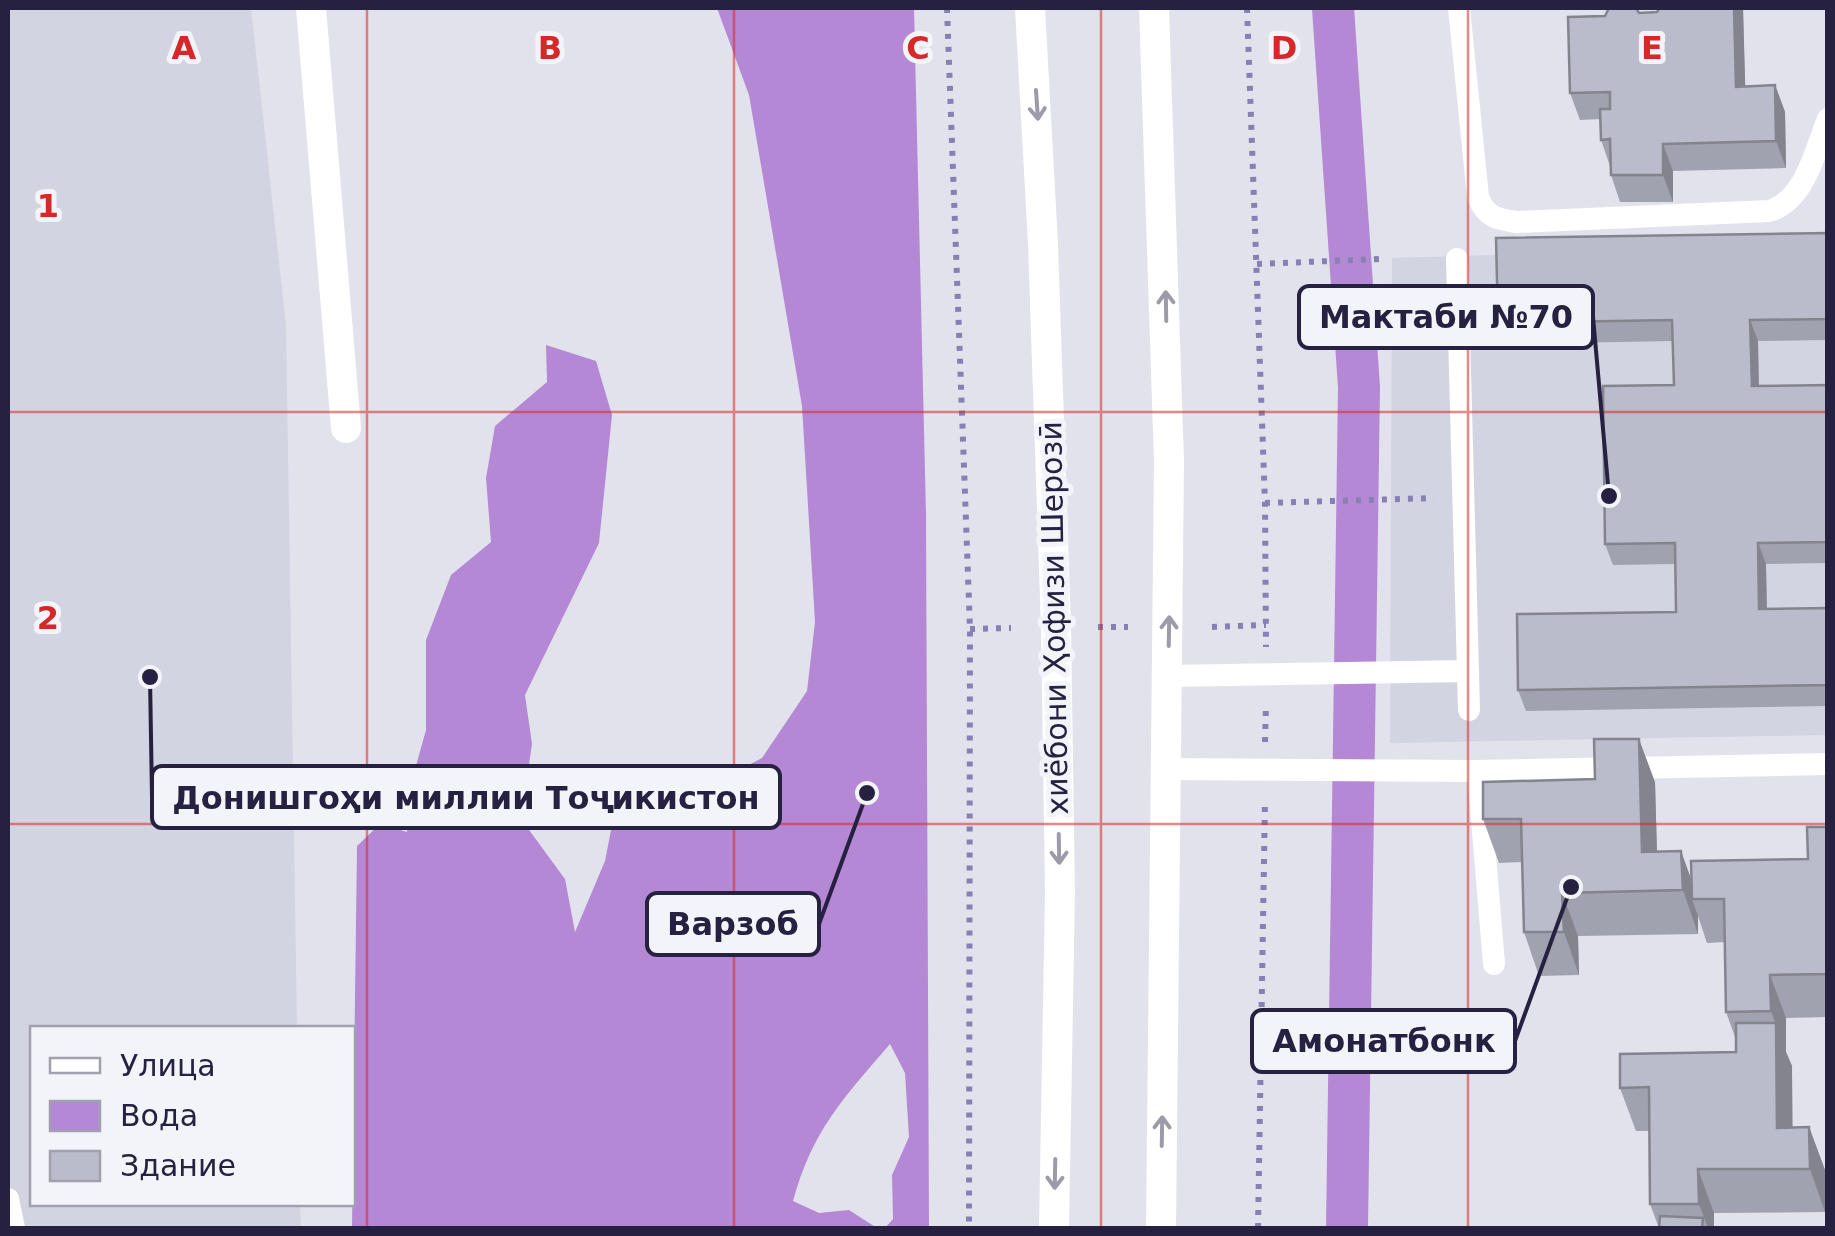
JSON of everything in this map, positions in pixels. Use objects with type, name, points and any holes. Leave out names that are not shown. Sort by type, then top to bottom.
[{"type":"main road","points":[[312,8],[346,428]]},
{"type":"main road","name":"хиёбони Ҳофизи Шерозӣ","points":[[1030,8],[1044,244],[1056,665],[1060,892],[1054,1228]]},
{"type":"main road","points":[[1154,8],[1168,424],[1161,1228]]},
{"type":"lane","points":[[1460,8],[1478,197],[1482,210],[1493,218],[1516,222],[1783,208],[1803,180],[1828,119]]},
{"type":"lane","points":[[1457,258],[1469,710]]},
{"type":"lane","points":[[1168,676],[1468,671]]},
{"type":"lane","points":[[1167,769],[1478,771],[1828,764]]},
{"type":"lane","points":[[1478,771],[1494,964]]},
{"type":"lane","points":[[8,1200],[14,1228]]},
{"type":"path","points":[[947,8],[970,629],[969,1228]]},
{"type":"path","points":[[1247,8],[1265,503],[1258,1228]]},
{"type":"path","points":[[1257,264],[1378,259]]},
{"type":"path","points":[[1265,503],[1462,497]]},
{"type":"path","points":[[1212,627],[1266,626]]},
{"type":"path","points":[[1098,628],[1128,627]]},
{"type":"path","points":[[970,629],[1010,628]]},
{"type":"shaded area","points":[[8,8],[251,8],[286,325],[297,1026],[30,1026],[30,1206],[300,1206],[301,1228],[8,1228]]},
{"type":"shaded area","points":[[1827,245],[1827,735],[1390,743],[1392,258]]},
{"type":"water","points":[[717,8],[914,8],[926,514],[929,1228],[885,1228],[893,1219],[892,1175],[909,1137],[905,1073],[890,1044],[820,1134],[793,1201],[819,1213],[849,1210],[877,1228],[352,1228],[357,846],[380,824],[407,832],[412,780],[426,730],[426,640],[451,575],[491,542],[486,478],[495,426],[547,382],[546,345],[596,361],[612,415],[599,543],[525,695],[532,744],[521,819],[565,879],[575,932],[605,861],[618,794],[690,796],[762,758],[807,691],[815,622],[802,406],[749,95]]},
{"type":"building","points":[[1609,8],[1636,8],[1639,13],[1657,12],[1660,8],[1734,8],[1736,87],[1775,85],[1776,141],[1663,144],[1663,175],[1611,175],[1610,139],[1601,140],[1600,109],[1610,109],[1610,92],[1570,93],[1568,17],[1605,16]]},
{"type":"building","points":[[1828,233],[1828,319],[1750,320],[1752,386],[1828,385],[1828,542],[1758,543],[1759,609],[1828,608],[1828,685],[1518,690],[1517,614],[1676,612],[1675,543],[1605,544],[1603,386],[1674,385],[1672,320],[1498,323],[1496,238]]},
{"type":"building","points":[[1594,739],[1639,739],[1642,852],[1681,851],[1683,890],[1562,893],[1564,932],[1524,932],[1521,819],[1483,819],[1483,782],[1595,779]]},
{"type":"building","points":[[1807,827],[1828,827],[1828,974],[1770,975],[1771,1011],[1726,1012],[1724,899],[1692,899],[1691,861],[1808,859]]},
{"type":"building","points":[[1736,1023],[1776,1023],[1777,1128],[1809,1127],[1810,1169],[1698,1169],[1699,1204],[1650,1204],[1649,1087],[1620,1088],[1620,1054],[1736,1052]]},
{"type":"building","points":[[1660,1216],[1703,1218],[1702,1228],[1659,1228]]},
{"type":"waterway","points":[[1333,8],[1359,387],[1347,1228]]},
{"type":"place","name":"Мактаби №70","points":[[1609,496]]},
{"type":"place","name":"Донишгоҳи миллии Тоҷикистон","points":[[150,677]]},
{"type":"place","name":"Варзоб","points":[[867,793]]},
{"type":"place","name":"Амонатбонк","points":[[1571,887]]}]
